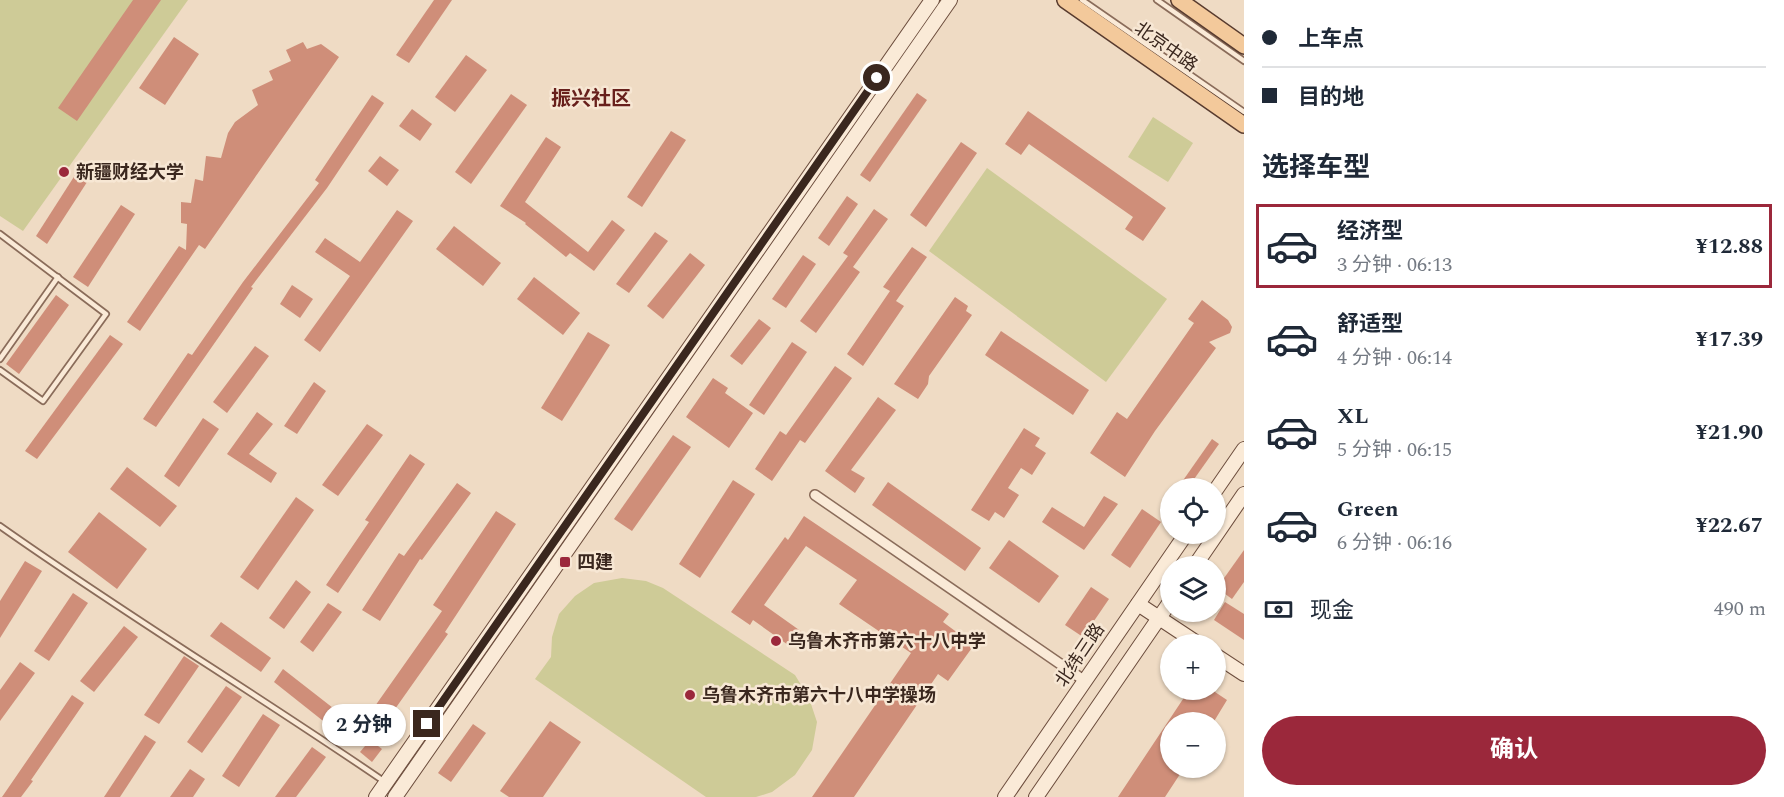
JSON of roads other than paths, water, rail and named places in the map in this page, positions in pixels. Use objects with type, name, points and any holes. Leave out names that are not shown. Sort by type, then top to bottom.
[{"type":"main road","points":[[376,797],[932,0]]},
{"type":"main road","points":[[395,797],[950,0]]},
{"type":"main road","name":"北京中路","points":[[1065,0],[1244,125]]},
{"type":"main road","points":[[1179,0],[1244,46]]},
{"type":"main road","points":[[1224,478],[1244,449]]},
{"type":"main road","points":[[1202,556],[1244,494]]},
{"type":"main road","name":"北纬三路","points":[[1005,797],[1179,544]]},
{"type":"main road","points":[[1138,604],[1184,634]]},
{"type":"main road","points":[[1036,797],[1159,617]]},
{"type":"main road","points":[[1226,662],[1244,674]]},
{"type":"street","points":[[815,495],[1085,681]]},
{"type":"lane","points":[[1082,0],[1244,112]]},
{"type":"lane","points":[[1157,0],[1244,61]]},
{"type":"lane","points":[[0,234],[106,314],[43,401],[0,370]]},
{"type":"lane","points":[[0,359],[58,277]]},
{"type":"lane","points":[[0,526],[53,564],[295,720],[386,783]]},
{"type":"place","name":"新疆财经大学","points":[[64,172]]},
{"type":"place","name":"四建","points":[[565,562]]},
{"type":"place","name":"乌鲁木齐市第六十八中学","points":[[776,641]]},
{"type":"place","name":"乌鲁木齐市第六十八中学操场","points":[[690,695]]},
{"type":"district","name":"振兴社区","points":[[591,99]]}]
